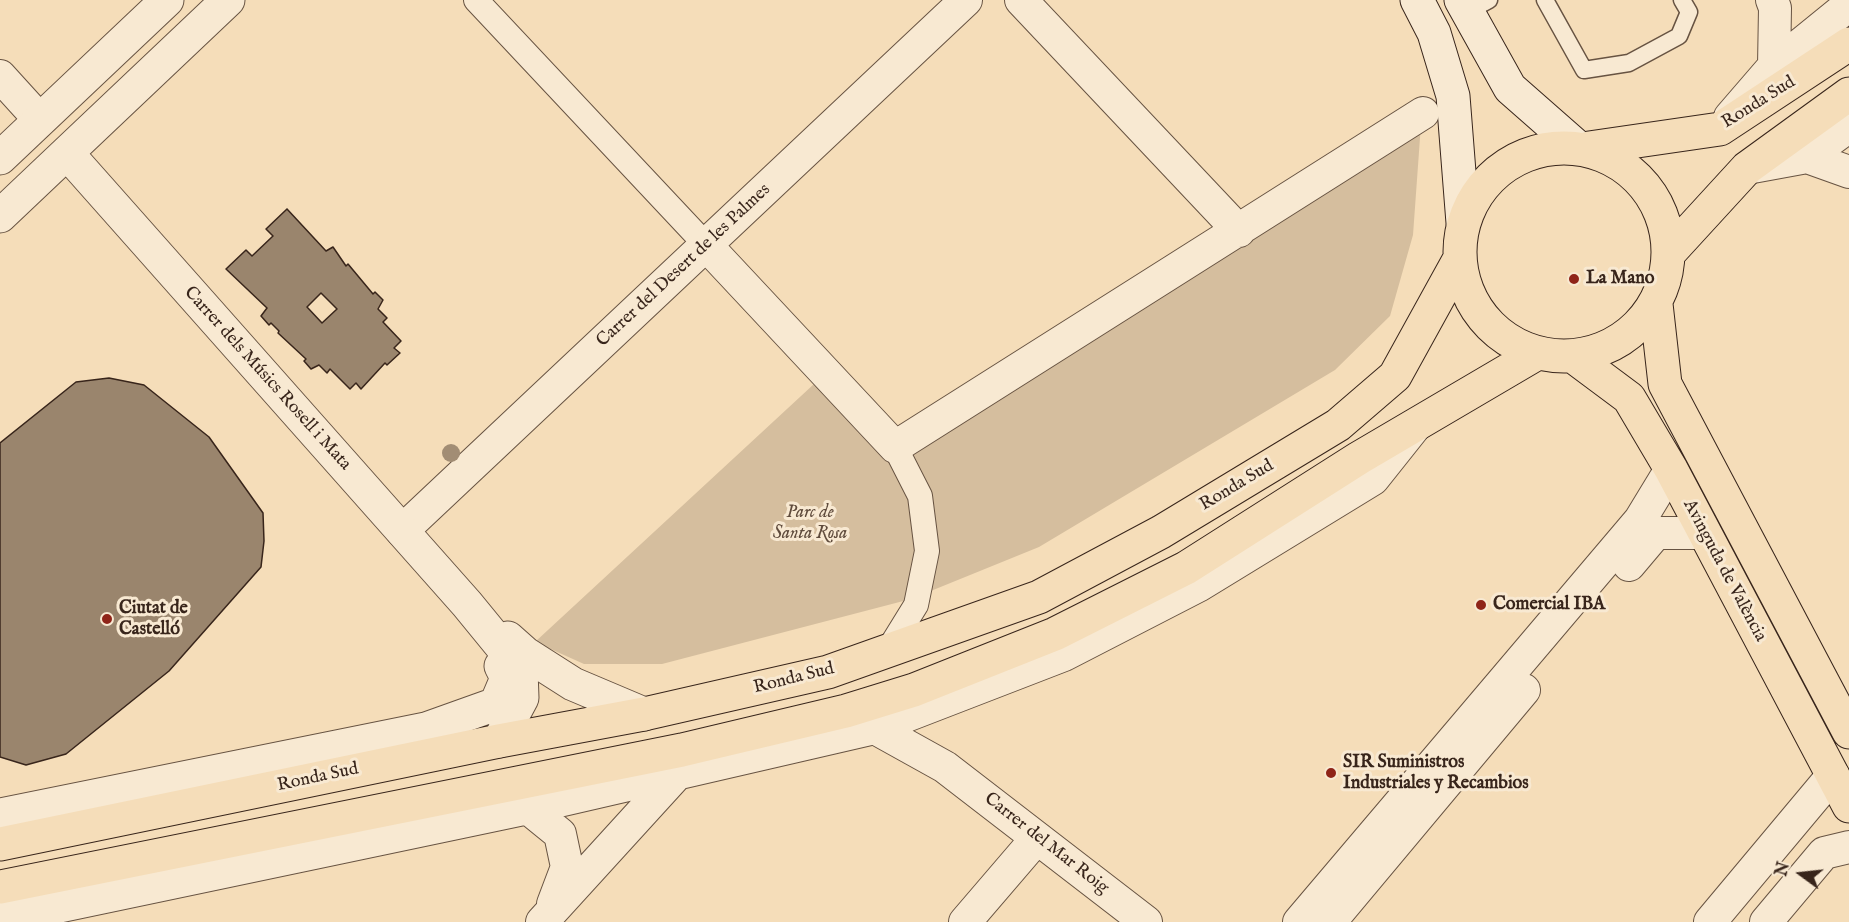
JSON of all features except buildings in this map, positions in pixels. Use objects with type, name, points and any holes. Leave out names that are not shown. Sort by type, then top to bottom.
[{"type":"main road","name":"Ronda Sud","points":[[1582,147],[1720,129],[1849,44]]},
{"type":"main road","points":[[1670,252],[1747,168],[1849,94]]},
{"type":"main road","points":[[1582,147],[1631,170],[1660,207],[1670,252],[1666,279],[1656,304],[1621,341],[1574,357],[1536,354],[1498,334],[1471,301],[1459,260],[1463,223],[1486,180],[1527,153],[1582,147]]},
{"type":"main road","name":"Ronda Sud","points":[[0,844],[499,741],[644,714],[828,672],[1040,597],[1161,532],[1338,425],[1395,376],[1459,260]]},
{"type":"main road","name":"Avinguda de València","points":[[1656,304],[1665,384],[1849,732]]},
{"type":"main road","points":[[0,887],[682,750],[846,711],[914,690],[1055,634],[1186,568],[1419,421],[1536,354]]},
{"type":"main road","name":"Avinguda de València","points":[[1574,357],[1629,398],[1671,470],[1849,806]]},
{"type":"street","points":[[0,158],[167,0]]},
{"type":"street","points":[[0,216],[228,0]]},
{"type":"street","points":[[476,0],[895,447],[920,496],[927,551],[916,605],[887,652]]},
{"type":"street","name":"Carrer del Desert de les Palmes","points":[[402,531],[966,0]]},
{"type":"street","points":[[1021,0],[1239,231]]},
{"type":"street","points":[[1417,0],[1434,33],[1453,96],[1463,223]]},
{"type":"street","points":[[1772,0],[1775,8],[1774,66]]},
{"type":"street","points":[[1472,4],[1510,88],[1582,147]]},
{"type":"street","points":[[1720,129],[1774,66],[1849,5]]},
{"type":"street","points":[[0,75],[40,120]]},
{"type":"street","points":[[895,447],[1423,113]]},
{"type":"street","points":[[1747,168],[1807,157],[1849,126]]},
{"type":"street","name":"Carrer dels Músics Rosell i Mata","points":[[66,153],[467,604],[521,670],[522,698],[499,741]]},
{"type":"street","points":[[1807,157],[1849,172]]},
{"type":"street","points":[[0,919],[528,808],[875,728],[1064,655],[1198,586],[1373,479],[1419,421]]},
{"type":"street","points":[[1299,922],[1640,520],[1671,470]]},
{"type":"street","points":[[1330,922],[1656,533],[1704,532]]},
{"type":"street","name":"Carrer dels Músics Rosell i Mata","points":[[467,604],[526,654],[573,684],[644,714]]},
{"type":"street","name":"Ronda Sud","points":[[0,815],[426,729],[496,704],[507,678],[467,604]]},
{"type":"street","points":[[928,709],[945,767]]},
{"type":"street","name":"Carrer del Mar Roig","points":[[846,711],[945,767],[1146,922]]},
{"type":"street","points":[[546,918],[676,775]]},
{"type":"street","points":[[1710,922],[1833,775]]},
{"type":"street","points":[[528,808],[560,834],[567,867],[546,918]]},
{"type":"street","points":[[965,922],[1038,838]]},
{"type":"street","points":[[1766,922],[1824,853],[1849,847]]},
{"type":"lane","points":[[1545,0],[1584,70],[1629,63],[1679,36],[1689,12],[1682,0]]},
{"type":"green space","name":"Parc de Santa Rosa","points":[[1421,124],[1413,235],[1390,316],[1335,370],[1039,547],[911,599],[662,664],[584,664],[535,642],[814,384],[895,467]]},
{"type":"place","name":"La Mano","points":[[1574,279]]},
{"type":"place","name":"Comercial IBA","points":[[1481,605]]},
{"type":"place","name":"Ciutat de Castelló","points":[[107,619]]},
{"type":"place","name":"SIR Suministros Industriales y Recambios","points":[[1331,773]]}]
